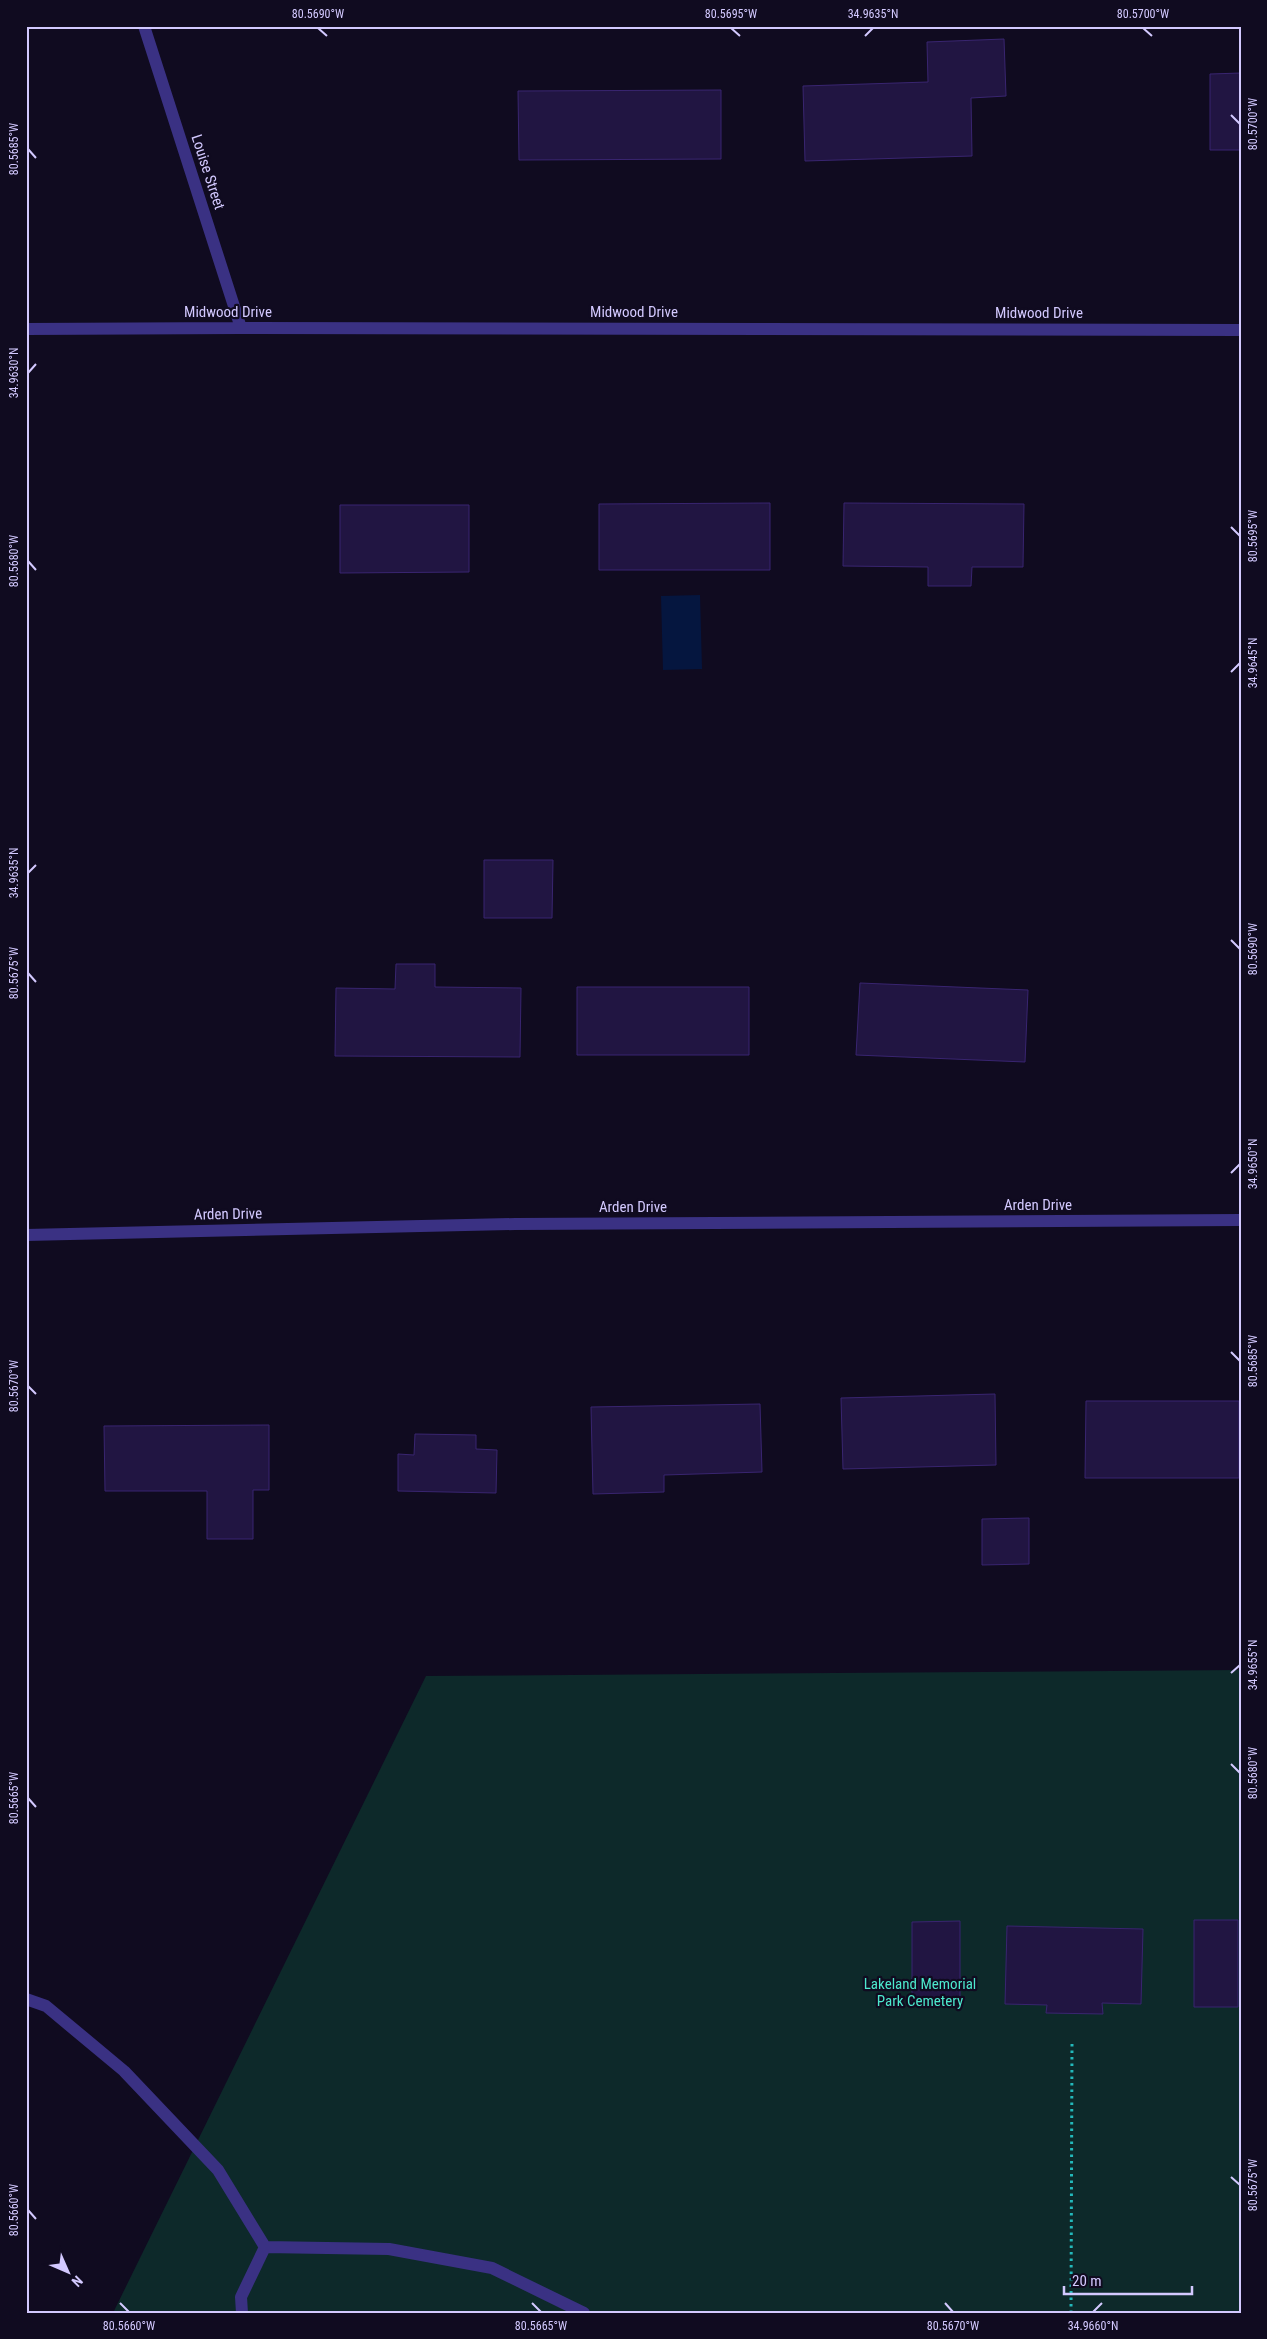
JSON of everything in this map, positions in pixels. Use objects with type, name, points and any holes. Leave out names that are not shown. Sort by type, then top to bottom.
[{"type":"street","name":"Louise Street","points":[[144,26],[241,328]]},
{"type":"street","name":"Midwood Drive","points":[[26,329],[1241,330]]},
{"type":"street","name":"Arden Drive","points":[[26,1235],[515,1224],[1241,1220]]},
{"type":"street","points":[[26,1999],[46,2006],[124,2071],[218,2170],[265,2247]]},
{"type":"street","points":[[242,2313],[241,2297],[265,2247]]},
{"type":"street","points":[[265,2247],[389,2250],[492,2268],[584,2313]]},
{"type":"path","points":[[1071,2313],[1072,2042]]},
{"type":"green space","name":"Lakeland Memorial Park Cemetery","points":[[1241,1670],[1241,2313],[113,2313],[426,1676]]},
{"type":"water","points":[[700,595],[702,669],[663,670],[661,596]]},
{"type":"building","points":[[1004,39],[1006,96],[971,98],[972,156],[805,161],[803,86],[928,82],[927,42]]},
{"type":"building","points":[[1241,73],[1241,150],[1210,150],[1210,74]]},
{"type":"building","points":[[721,90],[721,159],[519,160],[518,91]]},
{"type":"building","points":[[770,503],[770,570],[599,570],[599,504]]},
{"type":"building","points":[[844,503],[1024,504],[1023,567],[972,567],[971,586],[928,586],[928,567],[843,566]]},
{"type":"building","points":[[340,505],[469,505],[469,572],[340,573]]},
{"type":"building","points":[[484,860],[553,860],[552,918],[484,918]]},
{"type":"building","points":[[396,964],[435,964],[435,987],[521,988],[520,1057],[335,1056],[336,988],[395,989]]},
{"type":"building","points":[[860,983],[1028,990],[1025,1062],[856,1055]]},
{"type":"building","points":[[577,987],[749,987],[749,1055],[577,1055]]},
{"type":"building","points":[[995,1394],[996,1465],[843,1469],[841,1398]]},
{"type":"building","points":[[1086,1401],[1239,1401],[1239,1478],[1085,1478]]},
{"type":"building","points":[[760,1404],[762,1472],[664,1475],[664,1492],[593,1494],[591,1407]]},
{"type":"building","points":[[269,1425],[269,1490],[253,1490],[253,1539],[207,1539],[207,1491],[105,1491],[104,1426]]},
{"type":"building","points":[[415,1434],[476,1435],[476,1449],[497,1450],[496,1493],[398,1491],[398,1454],[414,1455]]},
{"type":"building","points":[[1029,1518],[1029,1564],[982,1565],[982,1519]]},
{"type":"building","points":[[1194,1920],[1238,1920],[1238,2007],[1194,2007]]},
{"type":"building","points":[[960,1921],[960,2002],[912,2003],[912,1922]]},
{"type":"building","points":[[1007,1926],[1143,1929],[1141,2004],[1102,2003],[1103,2014],[1046,2013],[1047,2005],[1005,2004]]}]
